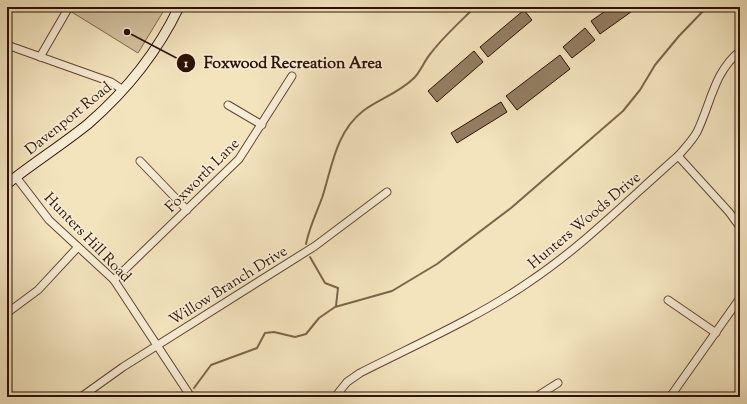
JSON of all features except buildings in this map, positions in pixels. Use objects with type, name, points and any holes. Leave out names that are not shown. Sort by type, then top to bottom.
[{"type":"street","points":[[40,57],[69,7]]},
{"type":"street","name":"Davenport Road","points":[[7,184],[86,125],[123,90],[154,51],[179,7]]},
{"type":"street","points":[[7,45],[111,82],[123,90]]},
{"type":"street","name":"Hunters Woods Drive","points":[[335,397],[347,382],[360,373],[487,309],[530,282],[582,242],[678,156],[697,133],[723,69],[740,51]]},
{"type":"street","name":"Foxworth Lane","points":[[114,280],[239,159],[292,76]]},
{"type":"street","points":[[228,105],[262,125]]},
{"type":"street","points":[[678,156],[725,207],[740,227]]},
{"type":"street","points":[[140,161],[187,210]]},
{"type":"street","name":"Hunters Hill Road","points":[[16,177],[49,220],[114,280],[191,397]]},
{"type":"street","name":"Willow Branch Drive","points":[[81,397],[123,367],[315,246],[387,192]]},
{"type":"street","points":[[7,313],[38,290],[78,247]]},
{"type":"street","points":[[670,397],[740,298]]},
{"type":"street","points":[[668,300],[716,333]]},
{"type":"street","points":[[536,397],[558,383]]},
{"type":"shaded area","points":[[73,7],[166,7],[138,53],[70,11]]},
{"type":"waterway","points":[[306,244],[340,140],[346,130],[363,111],[402,88],[414,78],[436,47],[475,7]]},
{"type":"waterway","points":[[194,388],[211,365],[257,348],[265,333],[274,332],[295,337],[306,334],[319,318],[335,307],[392,291],[437,264],[511,208],[623,111],[640,90],[655,65],[679,36],[707,7]]},
{"type":"waterway","points":[[310,257],[325,283],[338,288],[336,306]]},
{"type":"place","name":"Foxwood Recreation Area","points":[[127,32]]}]
